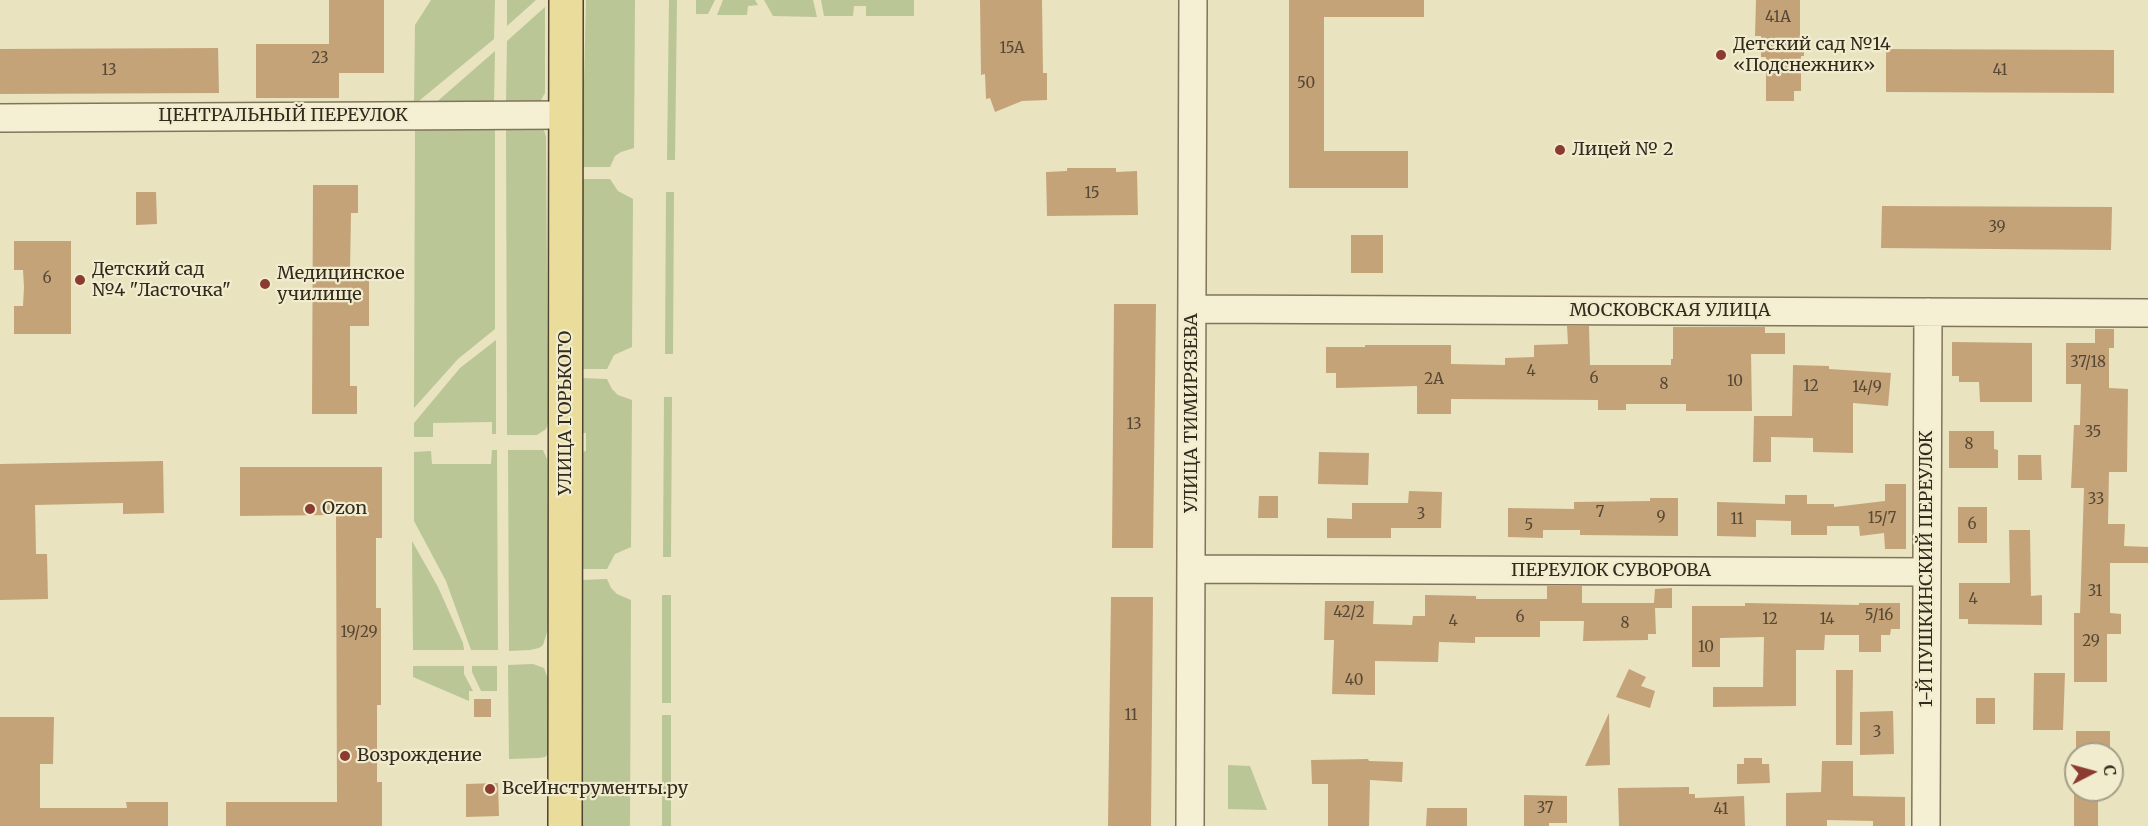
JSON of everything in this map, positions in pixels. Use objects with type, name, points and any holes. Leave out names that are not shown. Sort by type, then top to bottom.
[{"type":"main road","name":"УЛИЦА ГОРЬКОГО","points":[[565,826],[566,0]]},
{"type":"street","name":"УЛИЦА ТИМИРЯЗЕВА","points":[[1190,826],[1193,0]]},
{"type":"street","name":"ЦЕНТРАЛЬНЫЙ ПЕРЕУЛОК","points":[[0,118],[566,115]]},
{"type":"street","name":"МОСКОВСКАЯ УЛИЦА","points":[[1192,309],[2148,313]]},
{"type":"street","name":"1-Й ПУШКИНСКИЙ ПЕРЕУЛОК","points":[[1926,826],[1928,312]]},
{"type":"street","name":"ПЕРЕУЛОК СУВОРОВА","points":[[1191,569],[1927,572]]},
{"type":"green space","points":[[431,0],[495,0],[494,39],[414,105],[415,25]]},
{"type":"green space","points":[[507,0],[536,0],[507,26]]},
{"type":"green space","points":[[586,0],[635,0],[634,148],[615,156],[610,167],[582,167]]},
{"type":"green space","points":[[669,0],[677,0],[675,160],[667,160]]},
{"type":"green space","points":[[696,0],[715,0],[708,14],[696,14]]},
{"type":"green space","points":[[723,0],[755,0],[758,5],[748,6],[747,15],[717,15]]},
{"type":"green space","points":[[764,0],[813,0],[817,17],[773,16]]},
{"type":"green space","points":[[821,0],[914,0],[914,16],[866,16],[866,6],[854,6],[853,16],[824,16]]},
{"type":"green space","points":[[545,7],[545,93],[541,100],[533,104],[506,104],[507,41]]},
{"type":"green space","points":[[495,51],[494,105],[432,106]]},
{"type":"green space","points":[[506,126],[540,128],[544,130],[546,137],[548,423],[546,429],[537,435],[507,435]]},
{"type":"green space","points":[[415,127],[495,127],[495,329],[458,359],[414,408]]},
{"type":"green space","points":[[583,179],[610,179],[618,191],[633,199],[632,347],[614,355],[607,369],[581,369]]},
{"type":"green space","points":[[666,192],[674,192],[673,354],[665,354]]},
{"type":"green space","points":[[496,340],[496,434],[492,434],[492,422],[433,423],[433,437],[414,437],[414,423],[460,368]]},
{"type":"green space","points":[[581,378],[607,379],[618,395],[632,400],[631,547],[615,554],[607,569],[580,569],[580,452],[586,451],[586,433],[581,433]]},
{"type":"green space","points":[[664,397],[672,397],[671,557],[663,557]]},
{"type":"green space","points":[[492,450],[497,450],[498,650],[471,650],[446,581],[414,521],[414,452],[431,451],[432,464],[491,464]]},
{"type":"green space","points":[[508,450],[543,450],[547,459],[549,626],[543,645],[530,650],[509,651]]},
{"type":"green space","points":[[412,541],[438,587],[464,650],[413,650]]},
{"type":"green space","points":[[607,579],[617,594],[631,600],[630,826],[580,826],[581,580]]},
{"type":"green space","points":[[662,595],[671,595],[671,703],[662,703]]},
{"type":"green space","points":[[533,664],[544,668],[549,682],[549,753],[539,758],[509,759],[508,665]]},
{"type":"green space","points":[[413,666],[464,666],[464,674],[473,691],[469,691],[469,701],[413,677]]},
{"type":"green space","points":[[472,666],[497,666],[497,691],[481,691],[472,672]]},
{"type":"green space","points":[[662,715],[671,715],[671,826],[662,826]]},
{"type":"green space","points":[[1228,765],[1250,766],[1267,810],[1228,809]]},
{"type":"building","points":[[329,0],[384,0],[384,73],[339,73],[339,98],[256,98],[256,44],[329,44]]},
{"type":"building","points":[[980,0],[1042,0],[1043,73],[1047,73],[1047,100],[1022,101],[995,112],[990,98],[986,99],[985,74],[981,75]]},
{"type":"building","points":[[1289,0],[1424,0],[1424,17],[1324,17],[1324,151],[1408,151],[1408,188],[1289,188]]},
{"type":"building","points":[[1756,0],[1800,0],[1800,36],[1804,35],[1804,56],[1801,56],[1801,91],[1794,91],[1794,101],[1766,101],[1766,57],[1761,57],[1761,36],[1755,36]]},
{"type":"building","points":[[218,48],[219,93],[0,94],[0,49]]},
{"type":"building","points":[[1886,49],[2114,50],[2114,93],[1886,92]]},
{"type":"building","points":[[1067,168],[1116,168],[1116,172],[1137,171],[1138,215],[1047,216],[1046,172],[1067,171]]},
{"type":"building","points":[[313,185],[358,185],[358,213],[351,213],[350,271],[369,271],[369,326],[350,326],[350,386],[357,386],[357,414],[312,414]]},
{"type":"building","points":[[136,192],[156,192],[157,224],[136,225]]},
{"type":"building","points":[[1882,206],[2112,207],[2111,250],[1881,248]]},
{"type":"building","points":[[1351,235],[1383,235],[1383,273],[1351,273]]},
{"type":"building","points":[[14,241],[71,241],[71,334],[14,334],[14,306],[23,306],[24,287],[23,270],[14,270]]},
{"type":"building","points":[[1114,304],[1156,304],[1153,548],[1112,548]]},
{"type":"building","points":[[1567,326],[1589,326],[1590,365],[1671,365],[1673,327],[1765,327],[1765,333],[1785,333],[1785,354],[1751,354],[1752,411],[1686,411],[1686,404],[1626,404],[1626,410],[1598,410],[1598,400],[1451,399],[1451,414],[1417,414],[1417,386],[1336,388],[1336,373],[1326,373],[1326,347],[1365,347],[1365,345],[1451,345],[1451,364],[1505,365],[1505,358],[1534,357],[1534,345],[1568,344]]},
{"type":"building","points":[[2095,329],[2114,329],[2114,348],[2109,348],[2109,388],[2128,389],[2127,472],[2109,472],[2108,524],[2125,524],[2124,546],[2148,547],[2148,563],[2110,563],[2110,613],[2121,614],[2121,634],[2107,634],[2107,682],[2074,682],[2074,613],[2080,613],[2084,488],[2071,488],[2074,425],[2080,425],[2081,384],[2066,384],[2066,343],[2095,343]]},
{"type":"building","points":[[1952,342],[2032,343],[2032,402],[1980,402],[1979,382],[1959,382],[1959,376],[1952,376]]},
{"type":"building","points":[[1793,365],[1829,366],[1829,369],[1891,373],[1888,406],[1853,403],[1853,453],[1813,452],[1813,438],[1771,437],[1771,462],[1753,462],[1754,416],[1792,416]]},
{"type":"building","points":[[1949,431],[1994,431],[1994,449],[1998,450],[1998,468],[1949,468]]},
{"type":"building","points":[[1319,452],[1369,453],[1368,485],[1318,484]]},
{"type":"building","points":[[2018,455],[2041,455],[2042,480],[2018,480]]},
{"type":"building","points":[[163,461],[164,513],[123,514],[123,503],[35,505],[36,554],[47,554],[48,599],[0,600],[0,464]]},
{"type":"building","points":[[240,467],[382,467],[382,538],[376,538],[376,608],[381,608],[381,705],[377,705],[377,782],[382,782],[382,826],[226,826],[226,802],[337,802],[336,515],[240,516]]},
{"type":"building","points":[[1885,484],[1906,484],[1906,549],[1885,549],[1884,533],[1860,536],[1859,526],[1827,526],[1827,535],[1791,535],[1791,521],[1756,520],[1756,537],[1717,536],[1717,502],[1785,504],[1785,495],[1807,495],[1807,504],[1834,504],[1834,507],[1885,501]]},
{"type":"building","points":[[1409,491],[1442,492],[1441,528],[1391,528],[1391,538],[1327,538],[1327,518],[1352,519],[1352,503],[1408,503]]},
{"type":"building","points":[[1259,496],[1278,496],[1278,518],[1258,518]]},
{"type":"building","points":[[1650,498],[1678,498],[1678,536],[1580,535],[1580,530],[1543,530],[1543,538],[1508,537],[1508,508],[1574,509],[1574,502],[1650,501]]},
{"type":"building","points":[[1958,507],[1987,507],[1987,543],[1958,543]]},
{"type":"building","points":[[2009,530],[2030,530],[2031,596],[2042,595],[2042,625],[1968,624],[1968,619],[1959,619],[1959,583],[2010,583]]},
{"type":"building","points":[[1547,586],[1582,586],[1582,603],[1654,603],[1655,589],[1672,588],[1672,608],[1655,608],[1656,634],[1648,634],[1648,640],[1583,641],[1584,621],[1540,621],[1540,637],[1475,637],[1475,643],[1439,642],[1438,662],[1375,661],[1375,695],[1332,694],[1334,640],[1324,640],[1325,601],[1374,601],[1373,624],[1412,625],[1413,616],[1425,616],[1425,595],[1476,596],[1476,599],[1547,599]]},
{"type":"building","points":[[1111,597],[1153,597],[1151,826],[1108,826]]},
{"type":"building","points":[[1745,603],[1859,605],[1859,603],[1900,603],[1900,629],[1891,629],[1890,635],[1881,635],[1881,652],[1859,652],[1859,635],[1825,635],[1824,650],[1796,650],[1796,706],[1713,707],[1713,687],[1763,687],[1764,637],[1720,638],[1720,667],[1692,667],[1692,606],[1745,606]]},
{"type":"building","points":[[1629,669],[1646,677],[1641,686],[1655,691],[1650,708],[1616,697]]},
{"type":"building","points":[[1836,670],[1853,670],[1852,745],[1836,745]]},
{"type":"building","points":[[2034,673],[2065,673],[2063,730],[2033,730]]},
{"type":"building","points":[[1976,698],[1995,698],[1995,724],[1976,724]]},
{"type":"building","points":[[474,699],[491,699],[491,717],[474,717]]},
{"type":"building","points":[[1893,711],[1894,754],[1860,755],[1860,712]]},
{"type":"building","points":[[1609,713],[1610,765],[1585,766]]},
{"type":"building","points":[[0,717],[54,717],[53,764],[40,764],[40,808],[127,808],[126,802],[168,802],[168,826],[0,826]]},
{"type":"building","points":[[2076,731],[2110,731],[2110,742],[2076,742]]},
{"type":"building","points":[[1744,758],[1762,758],[1762,764],[1769,764],[1770,783],[1737,784],[1737,764],[1744,764]]},
{"type":"building","points":[[1368,759],[1369,761],[1403,762],[1402,782],[1370,780],[1369,826],[1328,826],[1328,784],[1312,784],[1311,760]]},
{"type":"building","points":[[1822,761],[1853,761],[1853,796],[1905,797],[1905,826],[1873,826],[1873,821],[1827,820],[1827,826],[1786,826],[1786,793],[1821,792]]},
{"type":"building","points":[[498,783],[499,816],[466,817],[466,784]]},
{"type":"building","points":[[1689,787],[1689,794],[1695,794],[1695,798],[1744,796],[1745,826],[1619,826],[1618,788]]},
{"type":"building","points":[[1524,795],[1567,796],[1567,823],[1524,826]]},
{"type":"building","points":[[2074,802],[2098,802],[2098,826],[2074,826]]},
{"type":"building","points":[[1427,808],[1467,808],[1467,826],[1426,826]]},
{"type":"place","name":"Детский сад №14 «Подснежник»","points":[[1721,55]]},
{"type":"place","name":"Лицей № 2","points":[[1560,150]]},
{"type":"place","name":"Детский сад №4 \"Ласточка\"","points":[[80,280]]},
{"type":"place","name":"Медицинское училище","points":[[265,284]]},
{"type":"place","name":"Ozon","points":[[310,509]]},
{"type":"place","name":"Возрождение","points":[[345,756]]},
{"type":"place","name":"ВсеИнструменты.ру","points":[[490,789]]}]
